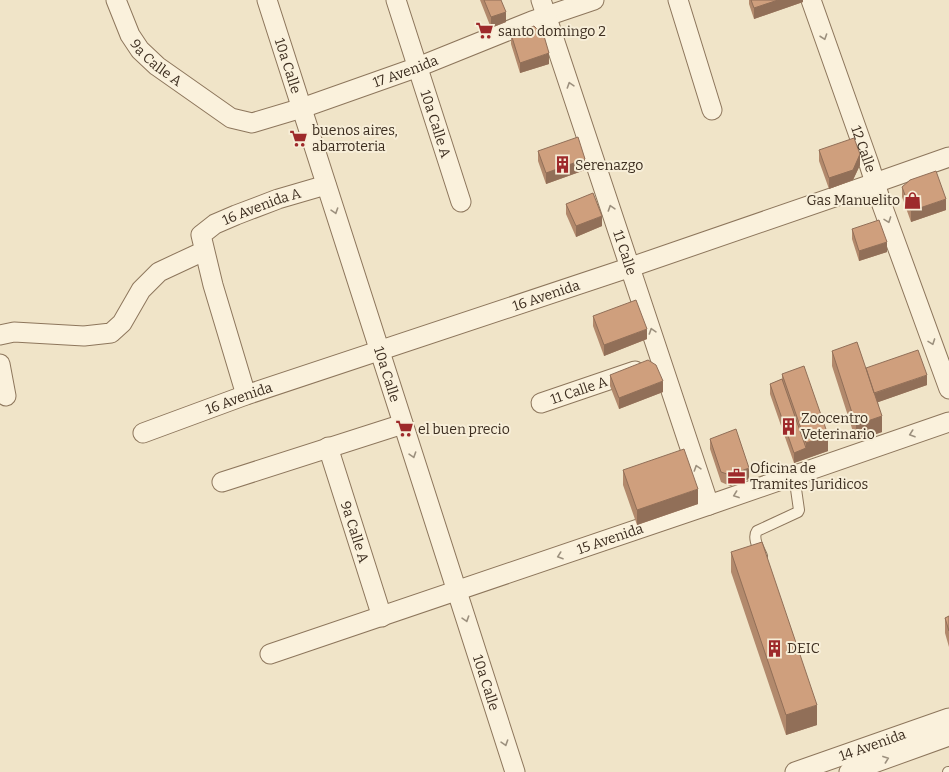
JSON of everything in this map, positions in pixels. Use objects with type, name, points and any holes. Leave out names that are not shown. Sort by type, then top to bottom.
[{"type":"street","name":"9a Calle A","points":[[116,0],[130,35],[140,50],[157,66],[216,107]]},
{"type":"street","name":"10a Calle","points":[[267,0],[515,772]]},
{"type":"street","name":"10a Calle A","points":[[396,0],[461,202]]},
{"type":"street","name":"17 Avenida","points":[[216,107],[231,118],[252,123],[302,108],[418,67],[544,8],[594,0]]},
{"type":"street","points":[[678,0],[712,110]]},
{"type":"street","name":"12 Calle","points":[[811,0],[882,205],[949,389]]},
{"type":"street","name":"11 Calle","points":[[544,8],[709,505]]},
{"type":"street","name":"16 Avenida","points":[[143,433],[246,395],[631,267],[949,157]]},
{"type":"street","name":"16 Avenida A","points":[[0,335],[14,332],[84,336],[111,333],[122,323],[141,290],[159,272],[203,243],[215,224],[278,199],[326,185]]},
{"type":"street","points":[[203,243],[212,285],[246,395]]},
{"type":"street","name":"11 Calle A","points":[[541,403],[662,361]]},
{"type":"street","points":[[0,364],[6,396]]},
{"type":"street","name":"15 Avenida","points":[[270,654],[949,422]]},
{"type":"street","points":[[222,482],[403,424]]},
{"type":"street","name":"9a Calle A","points":[[328,447],[382,617]]},
{"type":"street","name":"14 Avenida","points":[[795,772],[949,718]]},
{"type":"street","name":"14 Avenida","points":[[849,772],[949,736]]},
{"type":"lane","points":[[766,567],[755,538],[755,534],[757,531],[798,512],[799,510],[794,475]]},
{"type":"building","points":[[484,0],[501,0],[506,12],[491,17]]},
{"type":"building","points":[[751,0],[778,0],[754,8]]},
{"type":"building","points":[[534,26],[544,36],[549,53],[520,63],[511,34]]},
{"type":"building","points":[[578,137],[585,159],[546,173],[538,151]]},
{"type":"building","points":[[854,138],[860,154],[853,170],[829,178],[819,150]]},
{"type":"building","points":[[936,171],[946,199],[911,211],[902,187],[910,180]]},
{"type":"building","points":[[593,193],[602,216],[576,226],[566,204]]},
{"type":"building","points":[[879,220],[887,242],[859,251],[852,229]]},
{"type":"building","points":[[636,300],[647,329],[604,345],[593,316]]},
{"type":"building","points":[[857,342],[882,416],[856,425],[832,351]]},
{"type":"building","points":[[918,350],[927,375],[874,393],[866,368]]},
{"type":"building","points":[[648,360],[656,365],[663,381],[619,398],[610,375]]},
{"type":"building","points":[[804,366],[828,435],[806,443],[782,374]]},
{"type":"building","name":"Zoocentro Veterinario","points":[[782,379],[806,448],[794,453],[770,384]]},
{"type":"building","points":[[736,429],[749,468],[730,475],[721,472],[710,439]]},
{"type":"building","points":[[684,449],[698,489],[637,510],[623,470]]},
{"type":"building","name":"DEIC","points":[[762,542],[817,705],[786,715],[731,552]]},
{"type":"building","points":[[949,616],[949,631],[945,618]]},
{"type":"place","name":"santo domingo 2","points":[[485,31]]},
{"type":"place","name":"buenos aires, abarroteria","points":[[299,138]]},
{"type":"place","name":"Serenazgo","points":[[562,165]]},
{"type":"place","name":"Gas Manuelito","points":[[913,200]]},
{"type":"place","name":"Zoocentro Veterinario","points":[[788,426]]},
{"type":"place","name":"el buen precio","points":[[405,429]]},
{"type":"place","name":"Oficina de Tramites Juridicos","points":[[737,476]]},
{"type":"place","name":"DEIC","points":[[774,648]]}]
